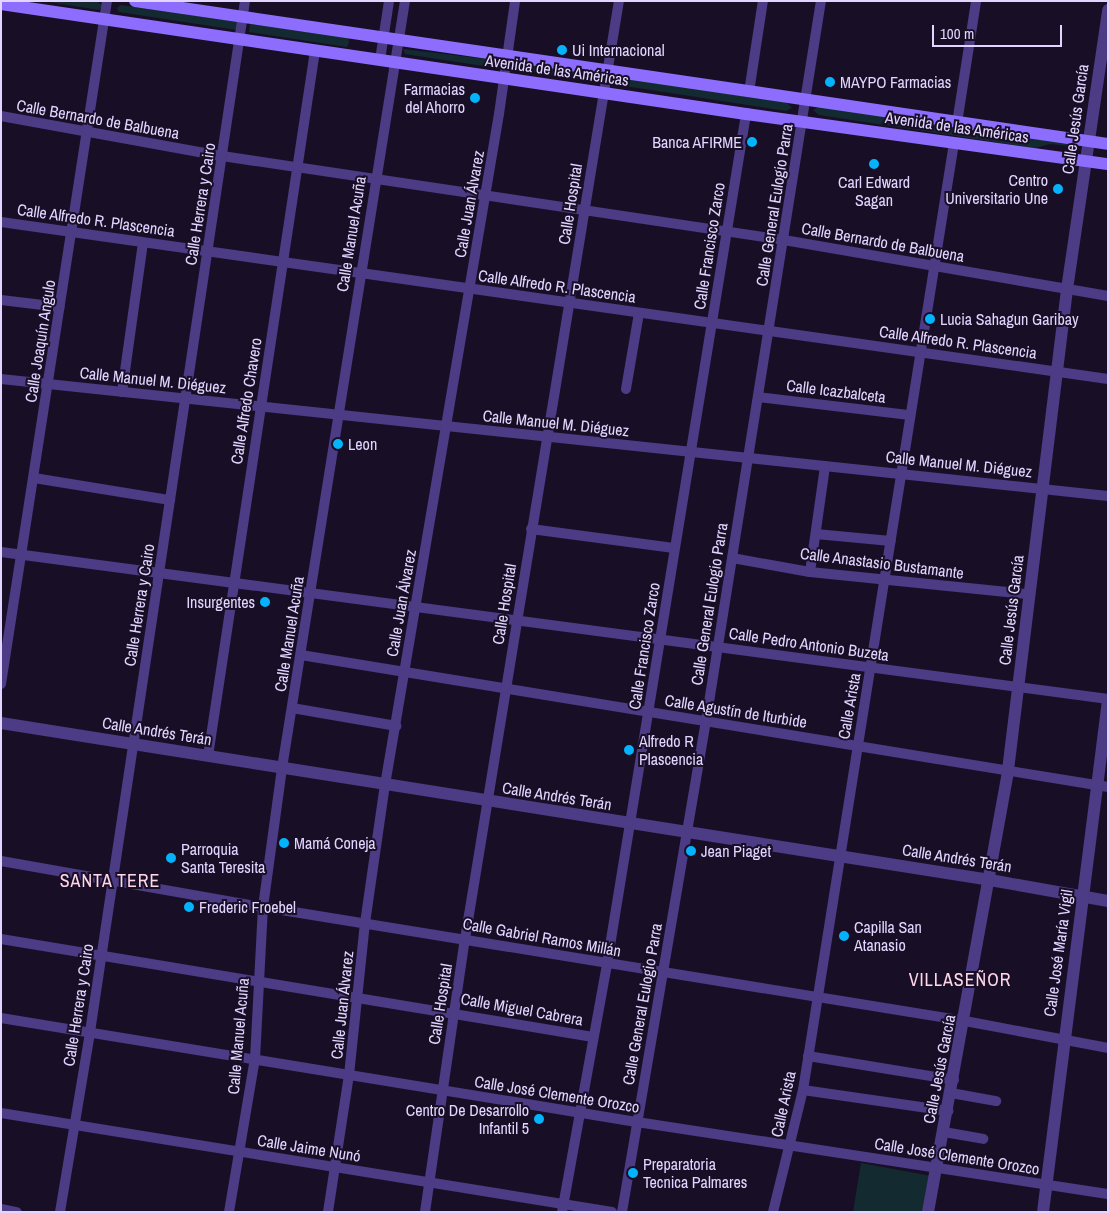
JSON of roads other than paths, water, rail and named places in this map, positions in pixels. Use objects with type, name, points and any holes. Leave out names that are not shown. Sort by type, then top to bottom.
[{"type":"main road","name":"Avenida de las Américas","points":[[135,1],[1108,144]]},
{"type":"main road","name":"Avenida de las Américas","points":[[1,4],[395,62],[504,80],[1108,164]]},
{"type":"street","name":"Calle Joaquín Angulo","points":[[1,684],[107,1]]},
{"type":"street","name":"Calle Herrera y Cairo","points":[[60,1212],[102,955],[245,1]]},
{"type":"street","points":[[380,60],[389,1]]},
{"type":"street","name":"Calle Manuel Acuña","points":[[229,1212],[255,1059],[263,907],[282,768],[405,1]]},
{"type":"street","name":"Calle Juan Álvarez","points":[[328,1212],[349,1075],[359,998],[365,923],[385,785],[486,194],[515,1]]},
{"type":"street","name":"Calle Hospital","points":[[425,1212],[453,1012],[619,1]]},
{"type":"street","points":[[749,92],[763,1]]},
{"type":"street","name":"Calle General Eulogio Parra","points":[[622,1212],[706,721],[821,1]]},
{"type":"street","points":[[957,123],[976,1]]},
{"type":"street","name":"Calle Jesús García","points":[[928,1212],[965,1021],[1008,770],[1028,594],[1044,488],[1068,289],[1108,10]]},
{"type":"street","name":"Calle Alfredo Chavero","points":[[208,756],[315,51]]},
{"type":"street","name":"Calle Francisco Zarco","points":[[563,1208],[607,964],[746,114]]},
{"type":"street","name":"Calle Bernardo de Balbuena","points":[[1,116],[87,134],[222,156],[784,240],[1108,296]]},
{"type":"street","name":"Calle Arista","points":[[773,1212],[784,1155],[791,1146],[803,1090],[886,580],[910,415],[936,266],[954,143]]},
{"type":"street","name":"Calle Alfredo R. Plascencia","points":[[1,222],[1108,379]]},
{"type":"street","points":[[122,392],[143,242]]},
{"type":"street","points":[[1,300],[60,307]]},
{"type":"street","points":[[626,389],[639,313]]},
{"type":"street","name":"Calle Manuel M. Diéguez","points":[[1,379],[1108,496]]},
{"type":"street","name":"Calle Icazbalceta","points":[[758,396],[910,415]]},
{"type":"street","points":[[810,572],[825,466]]},
{"type":"street","points":[[34,478],[170,500]]},
{"type":"street","points":[[531,529],[674,548]]},
{"type":"street","points":[[816,534],[891,541]]},
{"type":"street","name":"Calle Pedro Antonio Buzeta","points":[[1,552],[1018,686],[1108,700]]},
{"type":"street","name":"Calle Anastasio Bustamante","points":[[732,558],[810,572],[1028,594]]},
{"type":"street","name":"Calle Agustín de Iturbide","points":[[301,655],[1102,786]]},
{"type":"street","name":"Calle José María Vigil","points":[[1043,1212],[1082,897],[1102,786],[1108,700]]},
{"type":"street","points":[[292,708],[396,726]]},
{"type":"street","name":"Calle Andrés Terán","points":[[1,723],[487,802],[990,880],[1108,901]]},
{"type":"street","name":"Calle Gabriel Ramos Millán","points":[[1,861],[263,907],[965,1021],[1108,1048]]},
{"type":"street","name":"Calle Miguel Cabrera","points":[[1,938],[259,983],[453,1012],[593,1037]]},
{"type":"street","name":"Calle José Clemente Orozco","points":[[1,1018],[580,1113],[1108,1194]]},
{"type":"street","points":[[808,1056],[954,1080]]},
{"type":"street","points":[[803,1090],[948,1111]]},
{"type":"street","points":[[951,1093],[996,1101]]},
{"type":"street","name":"Calle Jaime Nunó","points":[[1,1113],[429,1183],[563,1208],[612,1212]]},
{"type":"street","points":[[944,1132],[984,1139]]},
{"type":"street","points":[[1,1209],[17,1212]]},
{"type":"place","name":"Ui Internacional","points":[[562,50]]},
{"type":"place","name":"MAYPO Farmacias","points":[[830,82]]},
{"type":"place","name":"Farmacias del Ahorro","points":[[475,98]]},
{"type":"place","name":"Banca AFIRME","points":[[752,142]]},
{"type":"place","name":"Carl Edward Sagan","points":[[874,164]]},
{"type":"place","name":"Centro Universitario Une","points":[[1058,189]]},
{"type":"place","name":"Lucia Sahagun Garibay","points":[[930,319]]},
{"type":"place","name":"Leon","points":[[338,444]]},
{"type":"place","name":"Insurgentes","points":[[265,602]]},
{"type":"place","name":"Alfredo R Plascencia","points":[[629,750]]},
{"type":"place","name":"Mamá Coneja","points":[[284,843]]},
{"type":"place","name":"Jean Piaget","points":[[691,851]]},
{"type":"place","name":"Parroquia Santa Teresita","points":[[171,858]]},
{"type":"place","name":"Frederic Froebel","points":[[189,907]]},
{"type":"place","name":"Capilla San Atanasio","points":[[844,936]]},
{"type":"place","name":"Centro De Desarrollo Infantil 5","points":[[539,1119]]},
{"type":"place","name":"Preparatoria Tecnica Palmares","points":[[633,1173]]},
{"type":"district","name":"SANTA TERE","points":[[110,881]]},
{"type":"district","name":"VILLASEÑOR","points":[[960,980]]}]
